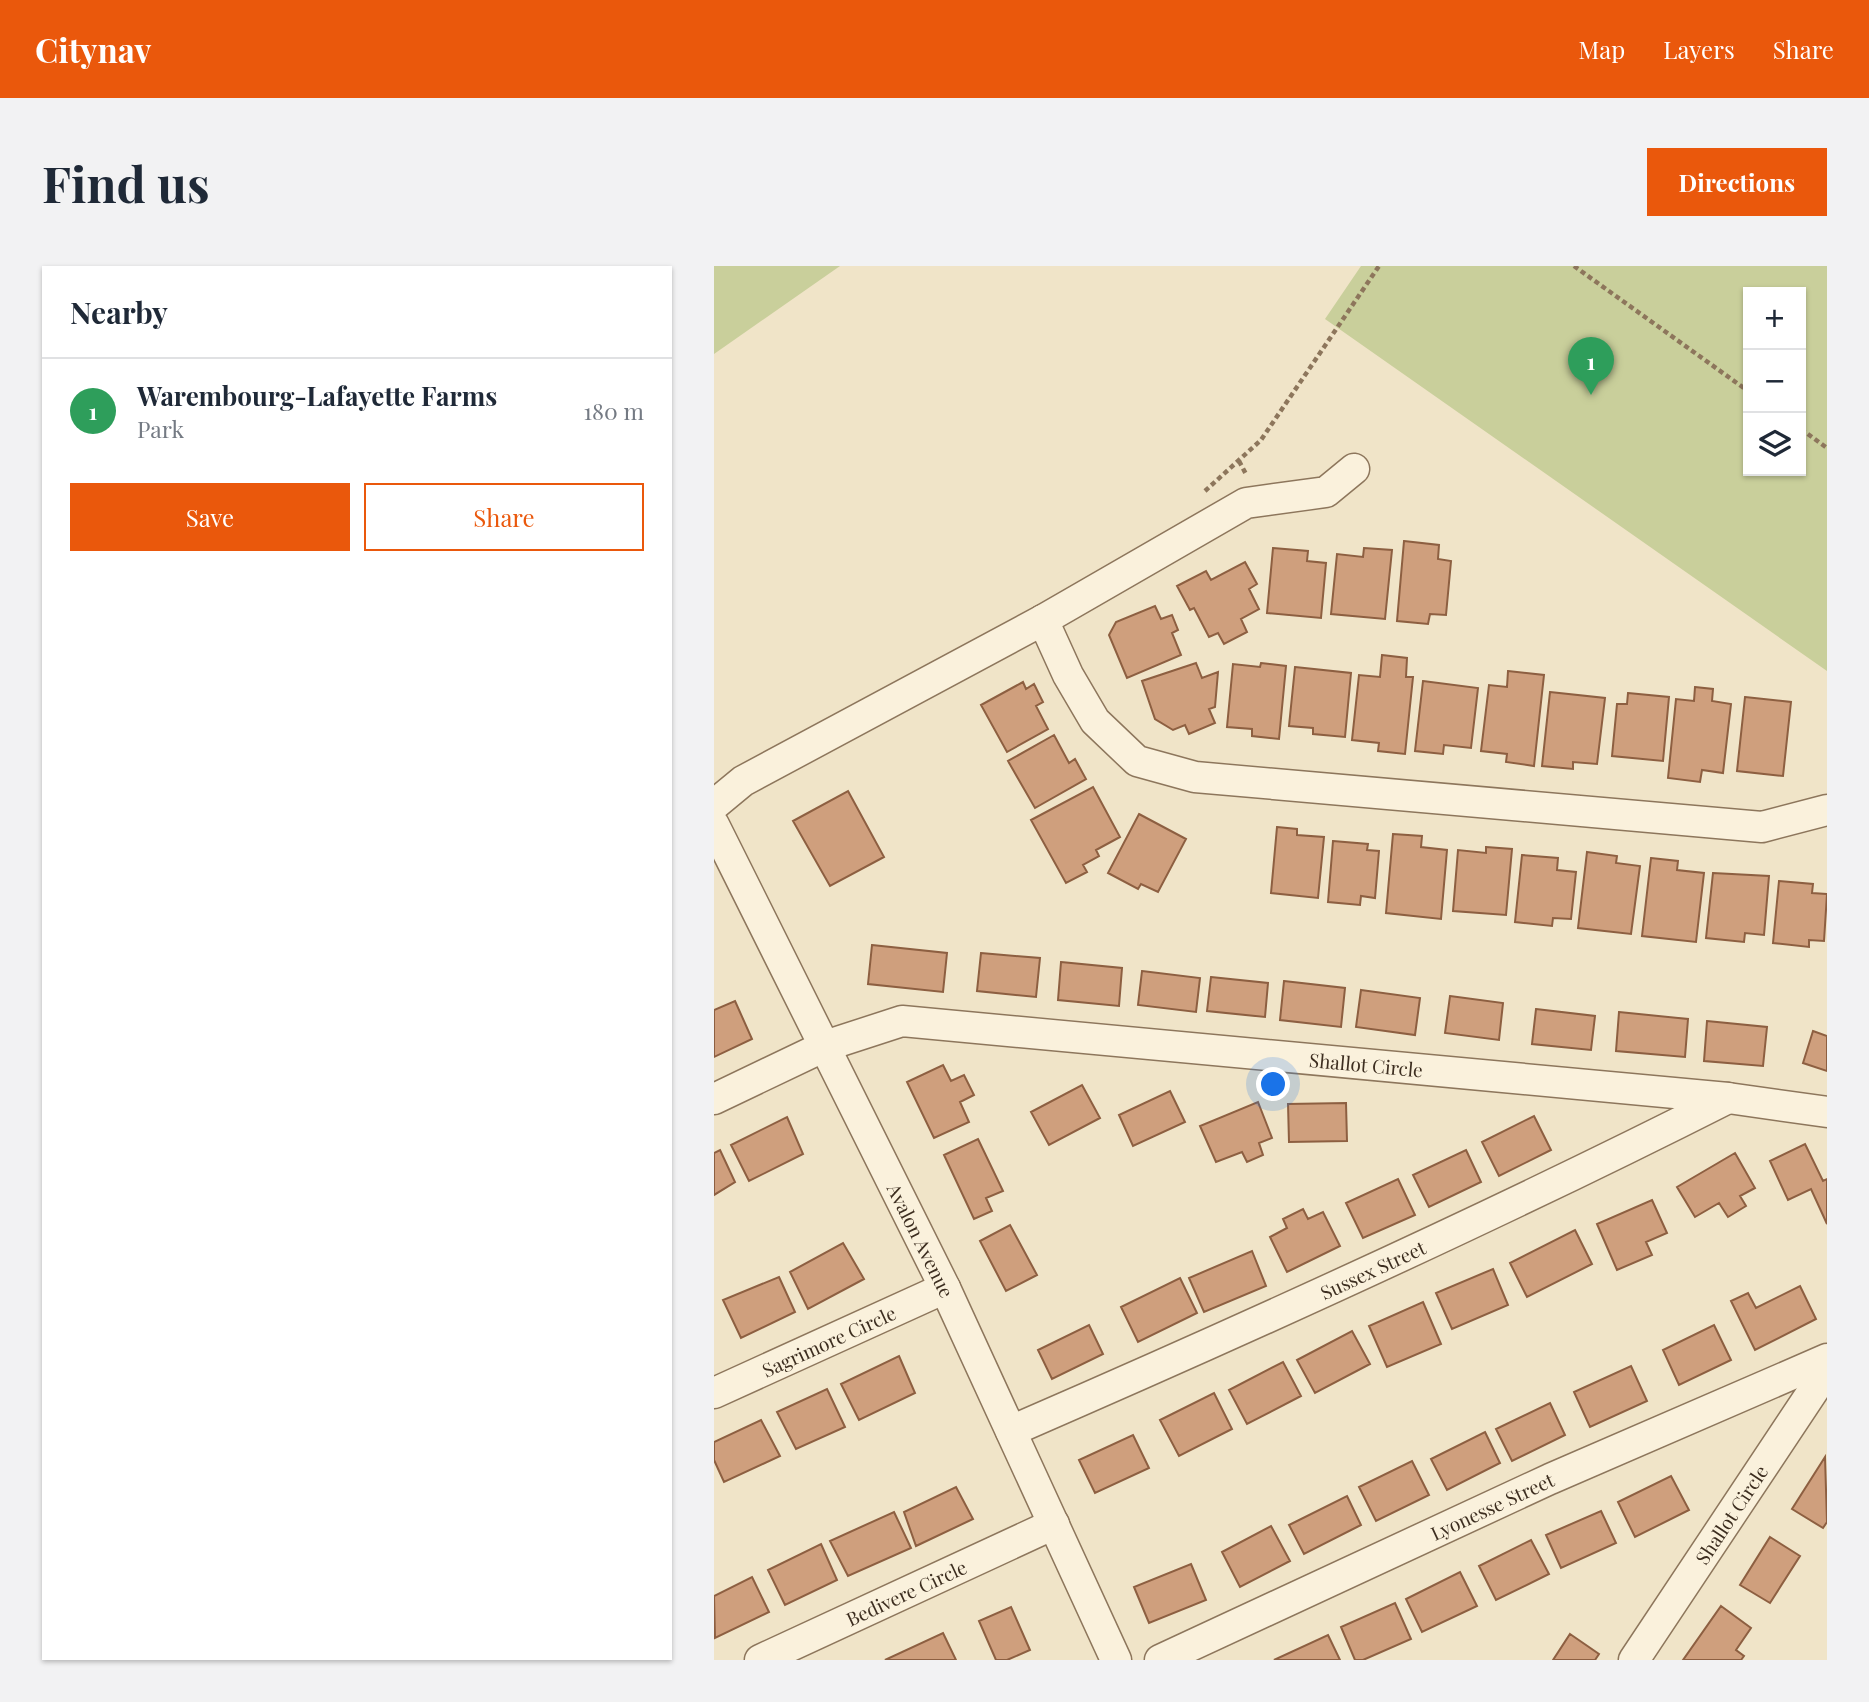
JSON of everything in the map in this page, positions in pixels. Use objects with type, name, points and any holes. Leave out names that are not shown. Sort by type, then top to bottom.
[{"type":"street","points":[[714,805],[743,781],[1043,620],[1246,503],[1326,492],[1354,469]]},
{"type":"street","points":[[1043,620],[1068,675],[1096,721],[1136,761],[1195,777],[1762,827],[1827,810]]},
{"type":"street","name":"Avalon Avenue","points":[[714,825],[945,1288],[1116,1660]]},
{"type":"street","name":"Shallot Circle","points":[[825,1046],[902,1021],[1728,1098],[1827,1112]]},
{"type":"street","points":[[714,1098],[825,1046]]},
{"type":"street","name":"Sussex Street","points":[[1011,1430],[1253,1326],[1610,1157],[1728,1098]]},
{"type":"street","name":"Sagrimore Circle","points":[[714,1393],[945,1288]]},
{"type":"street","name":"Lyonesse Street","points":[[1160,1660],[1538,1485],[1827,1359]]},
{"type":"street","name":"Shallot Circle","points":[[1634,1660],[1827,1370]]},
{"type":"street","name":"Bedivere Circle","points":[[760,1660],[1054,1524]]},
{"type":"path","points":[[1196,500],[1261,440],[1379,266]]},
{"type":"path","points":[[1574,266],[1743,387]]},
{"type":"path","points":[[1806,432],[1827,447]]},
{"type":"green space","points":[[714,266],[840,266],[714,354]]},
{"type":"green space","points":[[1361,266],[1827,266],[1827,671],[1325,319]]},
{"type":"building","points":[[1404,541],[1439,545],[1438,559],[1451,561],[1446,615],[1430,614],[1428,624],[1397,621]]},
{"type":"building","points":[[1273,548],[1308,551],[1307,561],[1326,563],[1321,618],[1267,613]]},
{"type":"building","points":[[1364,548],[1392,550],[1385,619],[1331,614],[1337,554],[1363,557]]},
{"type":"building","points":[[1245,562],[1257,584],[1249,589],[1259,609],[1241,619],[1247,632],[1224,644],[1218,633],[1209,637],[1194,608],[1190,610],[1177,586],[1206,571],[1211,580]]},
{"type":"building","points":[[1155,606],[1161,619],[1172,615],[1178,630],[1172,633],[1181,655],[1127,678],[1109,635],[1116,622]]},
{"type":"building","points":[[1382,655],[1407,658],[1406,677],[1413,677],[1405,754],[1378,751],[1379,743],[1352,740],[1359,675],[1380,677]]},
{"type":"building","points":[[1196,663],[1202,678],[1218,672],[1215,707],[1209,709],[1215,723],[1189,734],[1185,725],[1173,730],[1155,719],[1142,681]]},
{"type":"building","points":[[1261,663],[1286,666],[1279,739],[1252,736],[1252,729],[1227,727],[1233,664],[1260,667]]},
{"type":"building","points":[[1295,667],[1351,673],[1345,737],[1313,734],[1313,728],[1289,726]]},
{"type":"building","points":[[1508,671],[1544,675],[1534,766],[1506,762],[1507,754],[1481,751],[1489,685],[1507,687]]},
{"type":"building","points":[[1423,681],[1478,688],[1471,748],[1444,745],[1443,754],[1415,751]]},
{"type":"building","points":[[1023,682],[1026,689],[1034,684],[1043,702],[1036,706],[1048,729],[1007,752],[981,705]]},
{"type":"building","points":[[1695,687],[1713,689],[1712,701],[1731,704],[1723,773],[1702,770],[1700,782],[1668,778],[1676,699],[1694,701]]},
{"type":"building","points":[[1550,692],[1605,698],[1597,764],[1573,762],[1573,769],[1542,766]]},
{"type":"building","points":[[1628,693],[1669,697],[1663,761],[1612,756],[1617,704],[1627,704]]},
{"type":"building","points":[[1745,697],[1791,702],[1783,776],[1737,771]]},
{"type":"building","points":[[1054,735],[1069,763],[1075,759],[1086,779],[1035,808],[1008,761]]},
{"type":"building","points":[[1093,787],[1120,837],[1096,850],[1099,856],[1083,865],[1087,872],[1066,883],[1031,820]]},
{"type":"building","points":[[848,791],[884,857],[830,886],[793,821]]},
{"type":"building","points":[[1139,814],[1186,839],[1158,892],[1141,884],[1138,889],[1108,873]]},
{"type":"building","points":[[1277,827],[1297,829],[1297,835],[1324,837],[1318,898],[1271,893]]},
{"type":"building","points":[[1393,834],[1422,836],[1421,847],[1447,850],[1441,919],[1386,913]]},
{"type":"building","points":[[1333,841],[1368,844],[1367,850],[1379,851],[1375,898],[1361,896],[1360,905],[1328,902]]},
{"type":"building","points":[[1486,847],[1512,849],[1506,915],[1453,911],[1458,850],[1486,853]]},
{"type":"building","points":[[1587,852],[1617,856],[1616,863],[1640,866],[1631,934],[1578,928]]},
{"type":"building","points":[[1522,855],[1558,858],[1557,870],[1576,872],[1571,919],[1553,918],[1552,926],[1515,922]]},
{"type":"building","points":[[1651,858],[1678,861],[1677,870],[1704,873],[1696,942],[1642,936]]},
{"type":"building","points":[[1713,873],[1769,876],[1764,935],[1745,933],[1744,942],[1706,938]]},
{"type":"building","points":[[1779,881],[1813,884],[1812,893],[1827,894],[1824,941],[1809,940],[1809,947],[1773,943]]},
{"type":"building","points":[[872,945],[947,953],[943,992],[868,984]]},
{"type":"building","points":[[981,953],[1040,958],[1036,997],[977,991]]},
{"type":"building","points":[[1061,962],[1122,968],[1119,1006],[1058,1000]]},
{"type":"building","points":[[1142,971],[1200,978],[1196,1012],[1138,1005]]},
{"type":"building","points":[[1211,977],[1268,983],[1265,1017],[1207,1011]]},
{"type":"building","points":[[1284,981],[1345,988],[1341,1027],[1280,1020]]},
{"type":"building","points":[[1361,990],[1420,998],[1415,1035],[1356,1027]]},
{"type":"building","points":[[1450,996],[1503,1003],[1499,1040],[1445,1033]]},
{"type":"building","points":[[735,1001],[752,1039],[714,1057],[714,1010]]},
{"type":"building","points":[[1536,1009],[1595,1016],[1591,1050],[1532,1044]]},
{"type":"building","points":[[1619,1012],[1688,1019],[1685,1057],[1616,1051]]},
{"type":"building","points":[[1707,1021],[1767,1027],[1763,1066],[1704,1061]]},
{"type":"building","points":[[1813,1031],[1827,1036],[1827,1071],[1803,1063]]},
{"type":"building","points":[[943,1065],[951,1081],[964,1075],[974,1095],[960,1102],[969,1122],[934,1138],[907,1082]]},
{"type":"building","points":[[1082,1085],[1100,1118],[1049,1145],[1031,1112]]},
{"type":"building","points":[[1170,1091],[1185,1122],[1133,1146],[1119,1115]]},
{"type":"building","points":[[1258,1102],[1272,1138],[1259,1143],[1263,1155],[1247,1162],[1242,1152],[1216,1162],[1200,1126]]},
{"type":"building","points":[[1346,1103],[1347,1141],[1289,1142],[1288,1104]]},
{"type":"building","points":[[1534,1116],[1551,1150],[1499,1176],[1482,1142]]},
{"type":"building","points":[[787,1117],[803,1154],[749,1181],[731,1145]]},
{"type":"building","points":[[978,1139],[1003,1191],[986,1198],[992,1211],[974,1219],[944,1155]]},
{"type":"building","points":[[1805,1144],[1823,1181],[1827,1179],[1827,1224],[1811,1189],[1788,1200],[1770,1161]]},
{"type":"building","points":[[720,1150],[735,1182],[714,1195],[714,1153]]},
{"type":"building","points":[[1466,1150],[1481,1182],[1429,1207],[1413,1175]]},
{"type":"building","points":[[1735,1153],[1755,1188],[1740,1196],[1746,1206],[1728,1217],[1719,1203],[1695,1217],[1677,1187]]},
{"type":"building","points":[[1398,1179],[1415,1215],[1363,1238],[1346,1203]]},
{"type":"building","points":[[1652,1200],[1667,1233],[1646,1242],[1652,1255],[1617,1270],[1597,1224]]},
{"type":"building","points":[[1303,1209],[1308,1219],[1323,1212],[1340,1246],[1287,1272],[1270,1237],[1287,1228],[1283,1219]]},
{"type":"building","points":[[1010,1225],[1037,1275],[1006,1291],[980,1241]]},
{"type":"building","points":[[1575,1230],[1592,1264],[1527,1297],[1510,1263]]},
{"type":"building","points":[[843,1243],[864,1279],[808,1309],[790,1272]]},
{"type":"building","points":[[1252,1251],[1266,1286],[1204,1312],[1189,1278]]},
{"type":"building","points":[[1493,1269],[1508,1305],[1452,1329],[1436,1293]]},
{"type":"building","points":[[779,1277],[795,1312],[741,1338],[723,1300]]},
{"type":"building","points":[[1180,1278],[1197,1313],[1138,1342],[1121,1307]]},
{"type":"building","points":[[1800,1286],[1816,1319],[1755,1350],[1731,1301],[1748,1293],[1756,1308]]},
{"type":"building","points":[[1423,1302],[1441,1344],[1387,1367],[1369,1326]]},
{"type":"building","points":[[1089,1325],[1103,1354],[1052,1379],[1038,1350]]},
{"type":"building","points":[[1714,1325],[1731,1360],[1679,1385],[1663,1350]]},
{"type":"building","points":[[1352,1331],[1370,1364],[1315,1393],[1297,1360]]},
{"type":"building","points":[[899,1356],[915,1393],[859,1420],[841,1384]]},
{"type":"building","points":[[1283,1362],[1301,1396],[1247,1424],[1229,1390]]},
{"type":"building","points":[[1631,1366],[1647,1401],[1590,1427],[1574,1392]]},
{"type":"building","points":[[827,1389],[845,1427],[796,1449],[777,1412]]},
{"type":"building","points":[[1214,1393],[1232,1429],[1179,1456],[1160,1420]]},
{"type":"building","points":[[1550,1403],[1565,1435],[1512,1461],[1496,1429]]},
{"type":"building","points":[[761,1420],[780,1456],[724,1482],[714,1460],[714,1442]]},
{"type":"building","points":[[1485,1432],[1500,1463],[1447,1490],[1431,1459]]},
{"type":"building","points":[[1133,1435],[1149,1468],[1095,1493],[1079,1460]]},
{"type":"building","points":[[1825,1457],[1827,1522],[1823,1528],[1792,1509]]},
{"type":"building","points":[[1412,1461],[1429,1495],[1376,1521],[1359,1487]]},
{"type":"building","points":[[1671,1476],[1689,1510],[1635,1537],[1618,1502]]},
{"type":"building","points":[[956,1487],[973,1519],[916,1546],[904,1512]]},
{"type":"building","points":[[1347,1496],[1361,1525],[1304,1554],[1289,1525]]},
{"type":"building","points":[[1601,1511],[1616,1543],[1561,1568],[1546,1535]]},
{"type":"building","points":[[894,1512],[911,1548],[848,1576],[830,1541]]},
{"type":"building","points":[[1271,1526],[1290,1561],[1240,1587],[1222,1552]]},
{"type":"building","points":[[1770,1537],[1800,1556],[1770,1603],[1740,1585]]},
{"type":"building","points":[[1531,1540],[1549,1574],[1496,1600],[1479,1566]]},
{"type":"building","points":[[821,1544],[837,1580],[785,1605],[768,1570]]},
{"type":"building","points":[[1191,1564],[1206,1600],[1149,1623],[1134,1587]]},
{"type":"building","points":[[1460,1572],[1477,1606],[1422,1632],[1406,1599]]},
{"type":"building","points":[[752,1577],[769,1612],[715,1638],[714,1596]]},
{"type":"building","points":[[1395,1603],[1411,1639],[1363,1660],[1355,1660],[1341,1627]]},
{"type":"building","points":[[1721,1606],[1751,1628],[1736,1650],[1744,1656],[1741,1660],[1683,1660]]},
{"type":"building","points":[[1011,1607],[1030,1650],[1007,1660],[996,1660],[979,1621]]},
{"type":"building","points":[[943,1633],[956,1660],[885,1660]]},
{"type":"building","points":[[1570,1634],[1599,1654],[1595,1660],[1553,1660]]},
{"type":"building","points":[[1328,1635],[1340,1660],[1274,1660]]},
{"type":"place","name":"Warembourg-Lafayette Farms","points":[[1591,395]]}]
